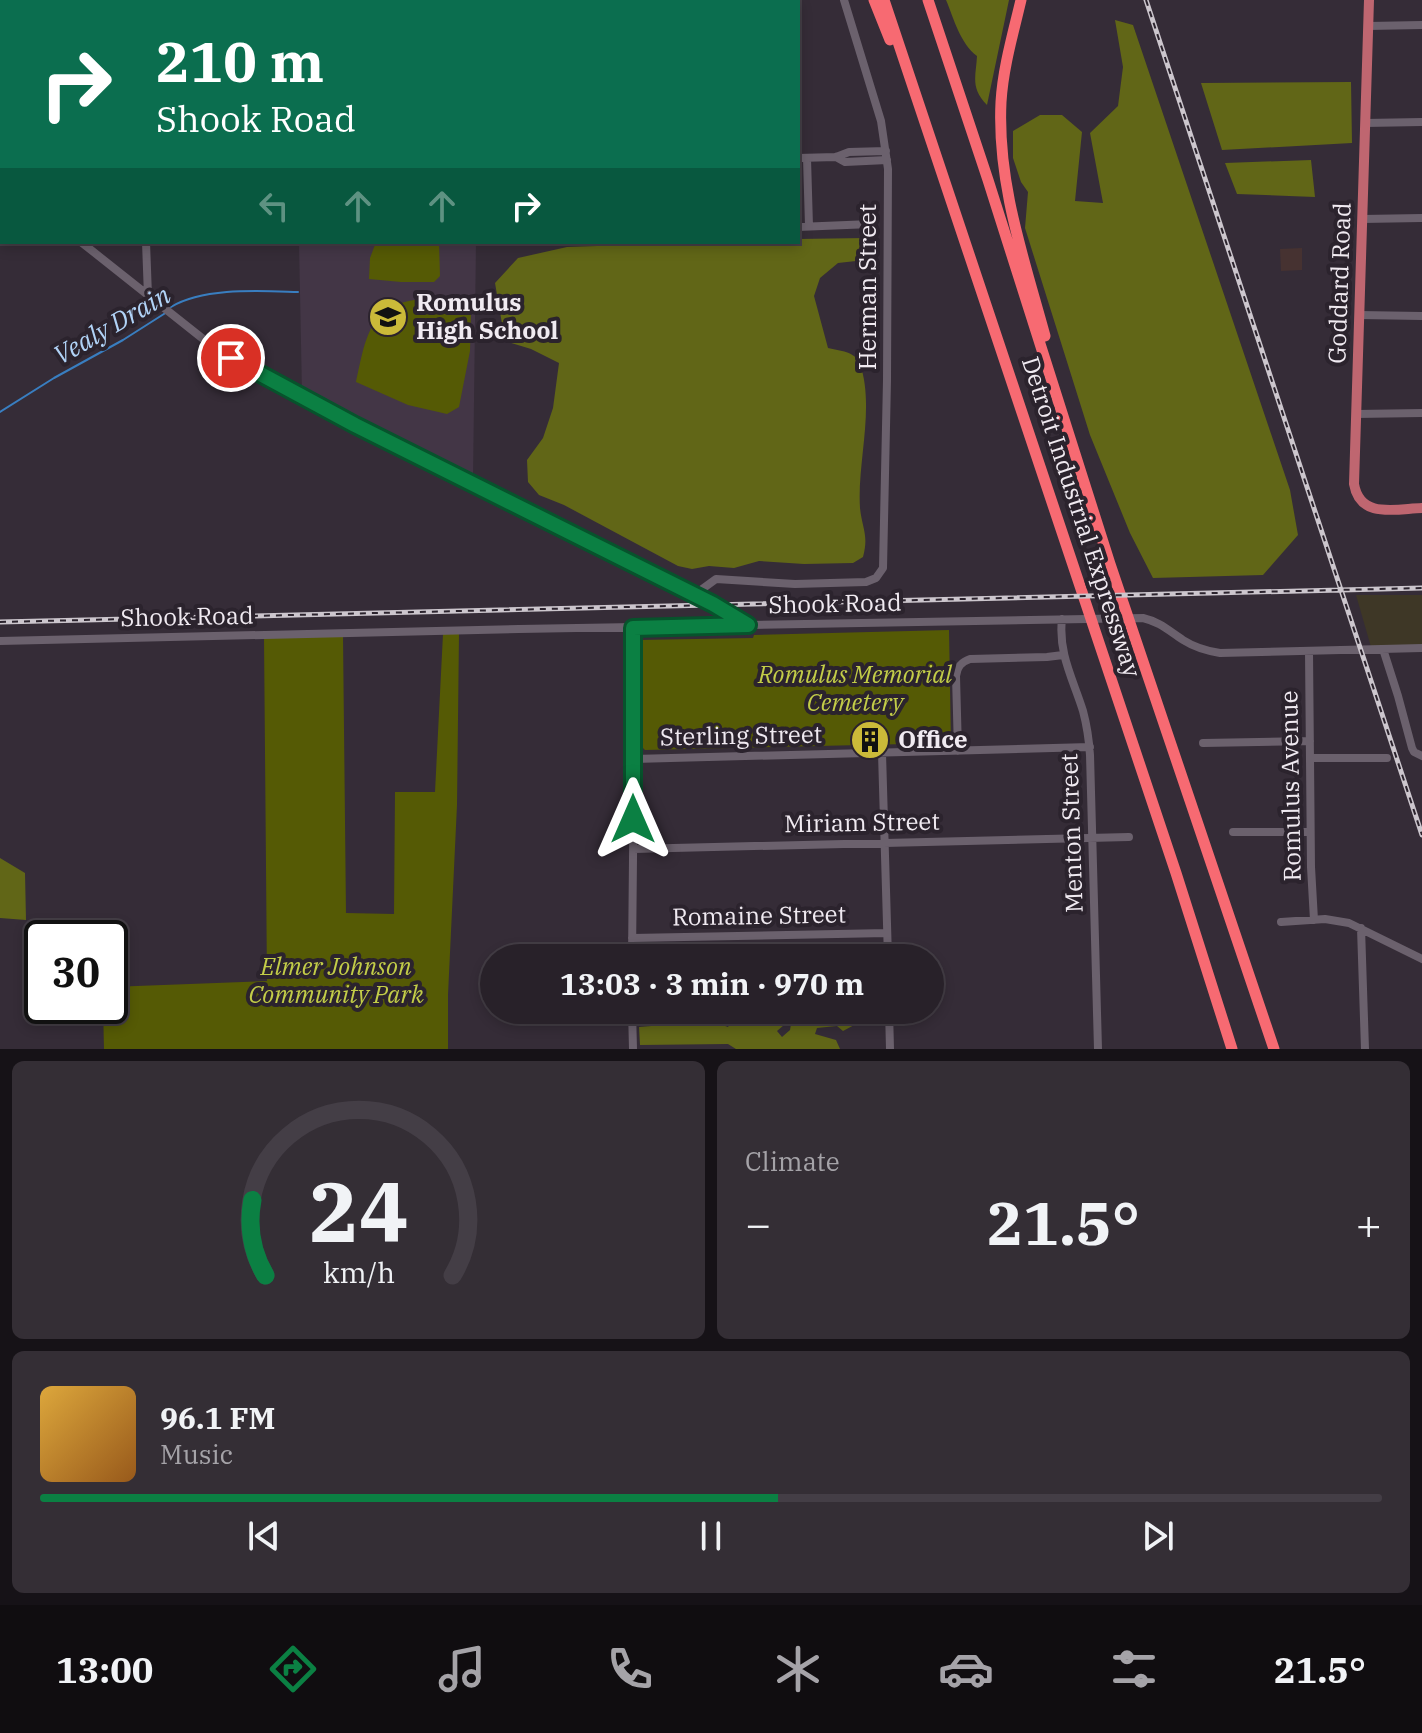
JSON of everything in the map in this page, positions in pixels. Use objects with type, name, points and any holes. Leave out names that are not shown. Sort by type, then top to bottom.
[{"type":"highway","points":[[874,0],[913,102],[932,140]]},
{"type":"highway","name":"Detroit Industrial Expressway","points":[[884,0],[1102,651],[1229,1049]]},
{"type":"highway","name":"Detroit Industrial Expressway","points":[[928,0],[1110,564],[1274,1049]]},
{"type":"highway","points":[[1021,0],[1001,100],[1004,175],[1013,222],[1057,381],[1115,557],[1110,564]]},
{"type":"main road","name":"Goddard Road","points":[[1369,0],[1354,484],[1358,499],[1366,506],[1377,509],[1422,508]]},
{"type":"street","name":"Herman Street","points":[[694,595],[716,579],[795,584],[866,582],[876,578],[883,568],[889,210],[887,155],[879,112],[844,0]]},
{"type":"street","points":[[1368,26],[1422,25]]},
{"type":"street","points":[[1365,123],[1422,122]]},
{"type":"street","points":[[809,226],[803,158],[836,157],[849,152],[887,155]]},
{"type":"street","points":[[1362,219],[1422,218]]},
{"type":"street","points":[[800,227],[871,224]]},
{"type":"street","points":[[83,244],[207,342],[262,375],[748,625]]},
{"type":"street","points":[[146,244],[148,296]]},
{"type":"street","points":[[1359,315],[1422,316]]},
{"type":"street","points":[[1356,414],[1422,413]]},
{"type":"street","name":"Shook Road","points":[[0,641],[1143,618],[1168,628],[1188,643],[1220,653],[1422,648]]},
{"type":"street","name":"Menton Street","points":[[1062,619],[1063,655],[1082,710],[1090,747],[1098,1049]]},
{"type":"street","points":[[632,944],[633,628]]},
{"type":"street","points":[[1383,649],[1412,748],[1422,756]]},
{"type":"street","name":"Romulus Avenue","points":[[1309,652],[1314,920]]},
{"type":"street","points":[[958,751],[956,676],[960,664],[970,659],[1063,655]]},
{"type":"street","points":[[1203,743],[1310,741]]},
{"type":"street","name":"Sterling Street","points":[[634,759],[1090,747]]},
{"type":"street","points":[[882,753],[887,944]]},
{"type":"street","points":[[1310,758],[1387,758]]},
{"type":"street","points":[[1233,832],[1310,832]]},
{"type":"street","name":"Miriam Street","points":[[633,849],[1129,837]]},
{"type":"street","points":[[1281,922],[1335,920],[1361,928],[1422,959]]},
{"type":"street","points":[[1361,928],[1365,1049]]},
{"type":"street","name":"Romaine Street","points":[[632,938],[887,933]]},
{"type":"street","points":[[632,1024],[633,1049]]},
{"type":"street","points":[[889,1024],[890,1049]]},
{"type":"shaded area","name":"Romulus High School","points":[[299,244],[476,244],[473,480],[302,393]]},
{"type":"shaded area","points":[[1302,248],[1302,270],[1281,271],[1280,249]]},
{"type":"shaded area","points":[[1356,595],[1422,595],[1422,645],[1371,647]]},
{"type":"green space","points":[[946,0],[1009,0],[987,105],[976,87],[977,56],[962,38]]},
{"type":"green space","points":[[1115,20],[1133,25],[1290,490],[1298,535],[1263,575],[1153,578],[1130,533],[1090,435],[1025,228],[1028,192],[1013,158],[1013,131],[1040,115],[1062,115],[1082,132],[1075,201],[1103,203],[1090,133],[1118,106],[1123,67]]},
{"type":"green space","points":[[1351,82],[1352,143],[1222,150],[1201,83]]},
{"type":"green space","points":[[1311,160],[1315,197],[1237,194],[1225,163]]},
{"type":"green space","points":[[866,238],[868,255],[865,260],[838,263],[820,278],[814,296],[828,348],[855,356],[864,381],[866,417],[860,491],[865,537],[863,557],[853,563],[759,561],[734,568],[709,566],[692,569],[678,566],[564,505],[539,495],[528,482],[527,460],[543,438],[553,408],[559,363],[531,349],[505,341],[495,283],[518,258],[567,247],[800,244],[800,239]]},
{"type":"green space","points":[[375,244],[439,244],[440,276],[434,282],[369,279],[370,258]]},
{"type":"green space","points":[[414,300],[471,311],[470,351],[459,407],[447,414],[408,405],[356,382],[366,341],[377,319],[386,310]]},
{"type":"green space","name":"Romulus Memorial Cemetery","points":[[949,630],[951,743],[645,750],[641,746],[638,640]]},
{"type":"green space","name":"Elmer Johnson Community Park","points":[[443,634],[459,634],[457,805],[448,1049],[104,1049],[103,1024],[128,1024],[128,986],[267,981],[264,638],[343,636],[346,913],[394,914],[395,792],[435,792]]},
{"type":"green space","points":[[0,858],[25,873],[26,920],[0,918]]},
{"type":"green space","points":[[720,1024],[728,1027],[730,1024],[784,1024],[777,1031],[782,1037],[790,1030],[791,1024],[856,1024],[843,1031],[837,1026],[817,1028],[815,1034],[836,1040],[840,1049],[736,1049],[728,1044],[640,1045],[639,1027]]},
{"type":"waterway","name":"Vealy Drain","points":[[171,307],[216,293],[298,292]]},
{"type":"waterway","name":"Vealy Drain","points":[[0,412],[167,312]]},
{"type":"railway","points":[[1146,0],[1422,835]]},
{"type":"railway","points":[[0,622],[1422,588]]},
{"type":"place","name":"Romulus High School","points":[[388,317]]},
{"type":"place","name":"Office","points":[[870,740]]},
{"type":"route","points":[[231,358],[355,425],[713,604],[748,625],[633,628],[633,819]]}]
